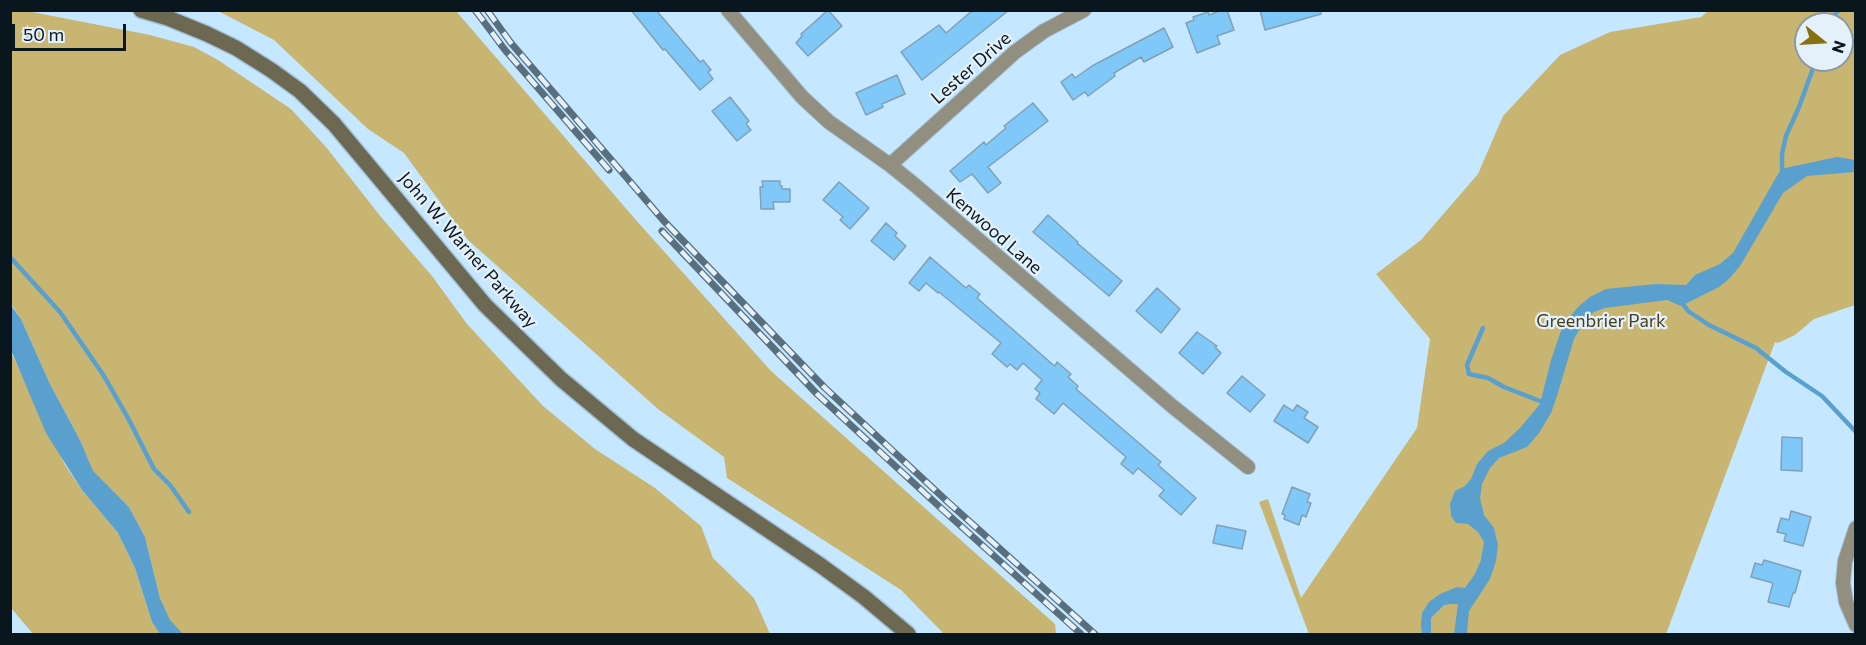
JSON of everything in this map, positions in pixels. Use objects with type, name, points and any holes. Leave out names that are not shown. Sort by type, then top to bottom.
[{"type":"main road","name":"John W. Warner Parkway","points":[[141,10],[188,26],[236,48],[300,91],[334,124],[485,305],[561,379],[633,439],[820,565],[864,597],[908,634]]},
{"type":"street","name":"Kenwood Lane","points":[[728,10],[802,97],[829,122],[890,165],[1154,391],[1248,467]]},
{"type":"street","name":"Lester Drive","points":[[890,165],[1016,52],[1044,32],[1084,10]]},
{"type":"street","points":[[1856,528],[1845,561],[1843,583],[1846,602],[1856,626]]},
{"type":"green space","points":[[10,11],[27,11],[150,35],[194,47],[218,60],[291,109],[326,147],[381,217],[432,276],[467,324],[543,406],[595,449],[655,488],[701,526],[713,558],[754,598],[770,634],[183,634],[170,621],[160,598],[145,537],[129,507],[93,472],[80,440],[50,384],[21,319],[11,304]]},
{"type":"green space","points":[[218,11],[456,11],[635,219],[771,371],[1055,624],[1056,634],[944,634],[901,590],[727,478],[724,457],[658,409],[468,240],[404,153],[368,129],[274,40]]},
{"type":"green space","name":"Greenbrier Park","points":[[1708,11],[1855,11],[1855,305],[1814,319],[1795,335],[1778,343],[1775,342],[1666,634],[1309,634],[1259,502],[1268,499],[1301,598],[1417,428],[1430,339],[1376,274],[1421,240],[1478,174],[1503,116],[1560,55],[1610,32],[1701,17]]},
{"type":"green space","points":[[10,350],[65,465],[82,490],[118,533],[135,568],[152,622],[160,634],[33,634],[11,608]]},
{"type":"water","points":[[1837,157],[1855,160],[1855,172],[1807,176],[1783,193],[1740,266],[1719,287],[1681,306],[1667,300],[1605,308],[1594,312],[1584,322],[1574,339],[1551,413],[1539,433],[1527,447],[1499,458],[1490,468],[1482,484],[1480,498],[1484,515],[1494,528],[1498,545],[1490,579],[1469,611],[1467,634],[1454,634],[1458,604],[1451,604],[1444,605],[1431,618],[1431,634],[1422,634],[1422,613],[1429,602],[1440,594],[1457,587],[1465,588],[1481,560],[1484,542],[1478,532],[1468,524],[1456,523],[1451,516],[1450,504],[1455,491],[1465,486],[1471,479],[1477,464],[1488,451],[1504,443],[1540,404],[1563,325],[1579,306],[1606,289],[1656,284],[1686,285],[1695,275],[1720,264],[1733,253],[1778,174],[1785,168]]},
{"type":"water","points":[[10,304],[21,319],[93,471],[129,507],[145,537],[160,598],[170,620],[183,634],[160,634],[152,622],[135,568],[118,533],[82,490],[46,433],[11,350]]},
{"type":"building","points":[[631,10],[656,10],[700,62],[703,60],[711,70],[708,72],[713,79],[700,90],[665,49],[663,50]]},
{"type":"building","points":[[828,10],[842,26],[808,56],[796,43],[802,36],[801,34]]},
{"type":"building","points":[[973,10],[1009,10],[922,80],[901,52],[939,25],[946,33]]},
{"type":"building","points":[[1227,10],[1234,30],[1217,36],[1220,44],[1197,53],[1186,23],[1194,20],[1193,17],[1208,12],[1209,15]]},
{"type":"building","points":[[1260,10],[1321,10],[1321,14],[1265,30]]},
{"type":"building","points":[[1164,28],[1173,47],[1144,62],[1141,57],[1114,73],[1115,76],[1088,96],[1085,92],[1073,100],[1061,82],[1072,74],[1075,78],[1092,66]]},
{"type":"building","points":[[897,75],[905,94],[882,104],[883,107],[866,115],[856,93]]},
{"type":"building","points":[[730,97],[749,121],[746,124],[751,130],[737,141],[712,111]]},
{"type":"building","points":[[1033,103],[1048,121],[988,167],[1001,183],[988,193],[972,174],[960,182],[950,171],[984,142],[986,145],[1006,128],[1004,126]]},
{"type":"building","points":[[762,181],[780,181],[782,189],[790,189],[790,202],[773,202],[774,209],[761,209]]},
{"type":"building","points":[[839,182],[869,208],[850,229],[840,220],[843,217],[823,200]]},
{"type":"building","points":[[1048,215],[1122,281],[1109,296],[1033,232]]},
{"type":"building","points":[[886,223],[906,246],[894,260],[871,241]]},
{"type":"building","points":[[930,257],[966,288],[969,285],[980,294],[977,298],[1051,363],[1055,366],[1057,362],[1071,374],[1068,377],[1078,386],[1076,389],[1161,462],[1158,465],[1196,498],[1181,515],[1159,496],[1164,490],[1138,468],[1133,474],[1121,464],[1126,457],[1063,403],[1054,414],[1036,399],[1040,393],[1035,389],[1042,380],[1023,363],[1017,370],[1010,364],[1007,367],[992,354],[1001,343],[926,283],[919,291],[909,283]]},
{"type":"building","points":[[1157,288],[1180,309],[1161,333],[1136,311]]},
{"type":"building","points":[[1197,332],[1217,346],[1215,347],[1221,353],[1203,374],[1179,353]]},
{"type":"building","points":[[1242,376],[1265,395],[1250,412],[1227,393]]},
{"type":"building","points":[[1284,405],[1293,411],[1297,405],[1308,412],[1304,418],[1318,427],[1308,443],[1274,421]]},
{"type":"building","points":[[1782,437],[1802,438],[1802,471],[1781,470]]},
{"type":"building","points":[[1292,487],[1310,494],[1307,502],[1311,503],[1306,517],[1302,515],[1299,525],[1284,519],[1285,515],[1282,514]]},
{"type":"building","points":[[1791,511],[1811,517],[1803,546],[1784,541],[1786,534],[1777,532],[1781,518],[1789,520]]},
{"type":"building","points":[[1217,525],[1246,531],[1242,549],[1213,543]]},
{"type":"building","points":[[1764,560],[1801,571],[1789,607],[1768,602],[1773,583],[1751,577],[1755,563],[1762,565]]},
{"type":"waterway","points":[[1782,174],[1782,154],[1786,136],[1812,72]]},
{"type":"waterway","points":[[10,257],[60,312],[104,376],[154,469],[170,485],[189,512]]},
{"type":"waterway","points":[[1680,300],[1688,311],[1709,325],[1756,348],[1822,396],[1856,432]]},
{"type":"waterway","points":[[1483,328],[1467,365],[1469,374],[1488,378],[1504,387],[1545,403]]},
{"type":"railway","points":[[475,10],[505,50],[609,170]]},
{"type":"railway","points":[[487,10],[511,43],[663,220],[824,387],[1095,634]]},
{"type":"railway","points":[[662,231],[817,394],[1081,634]]}]
